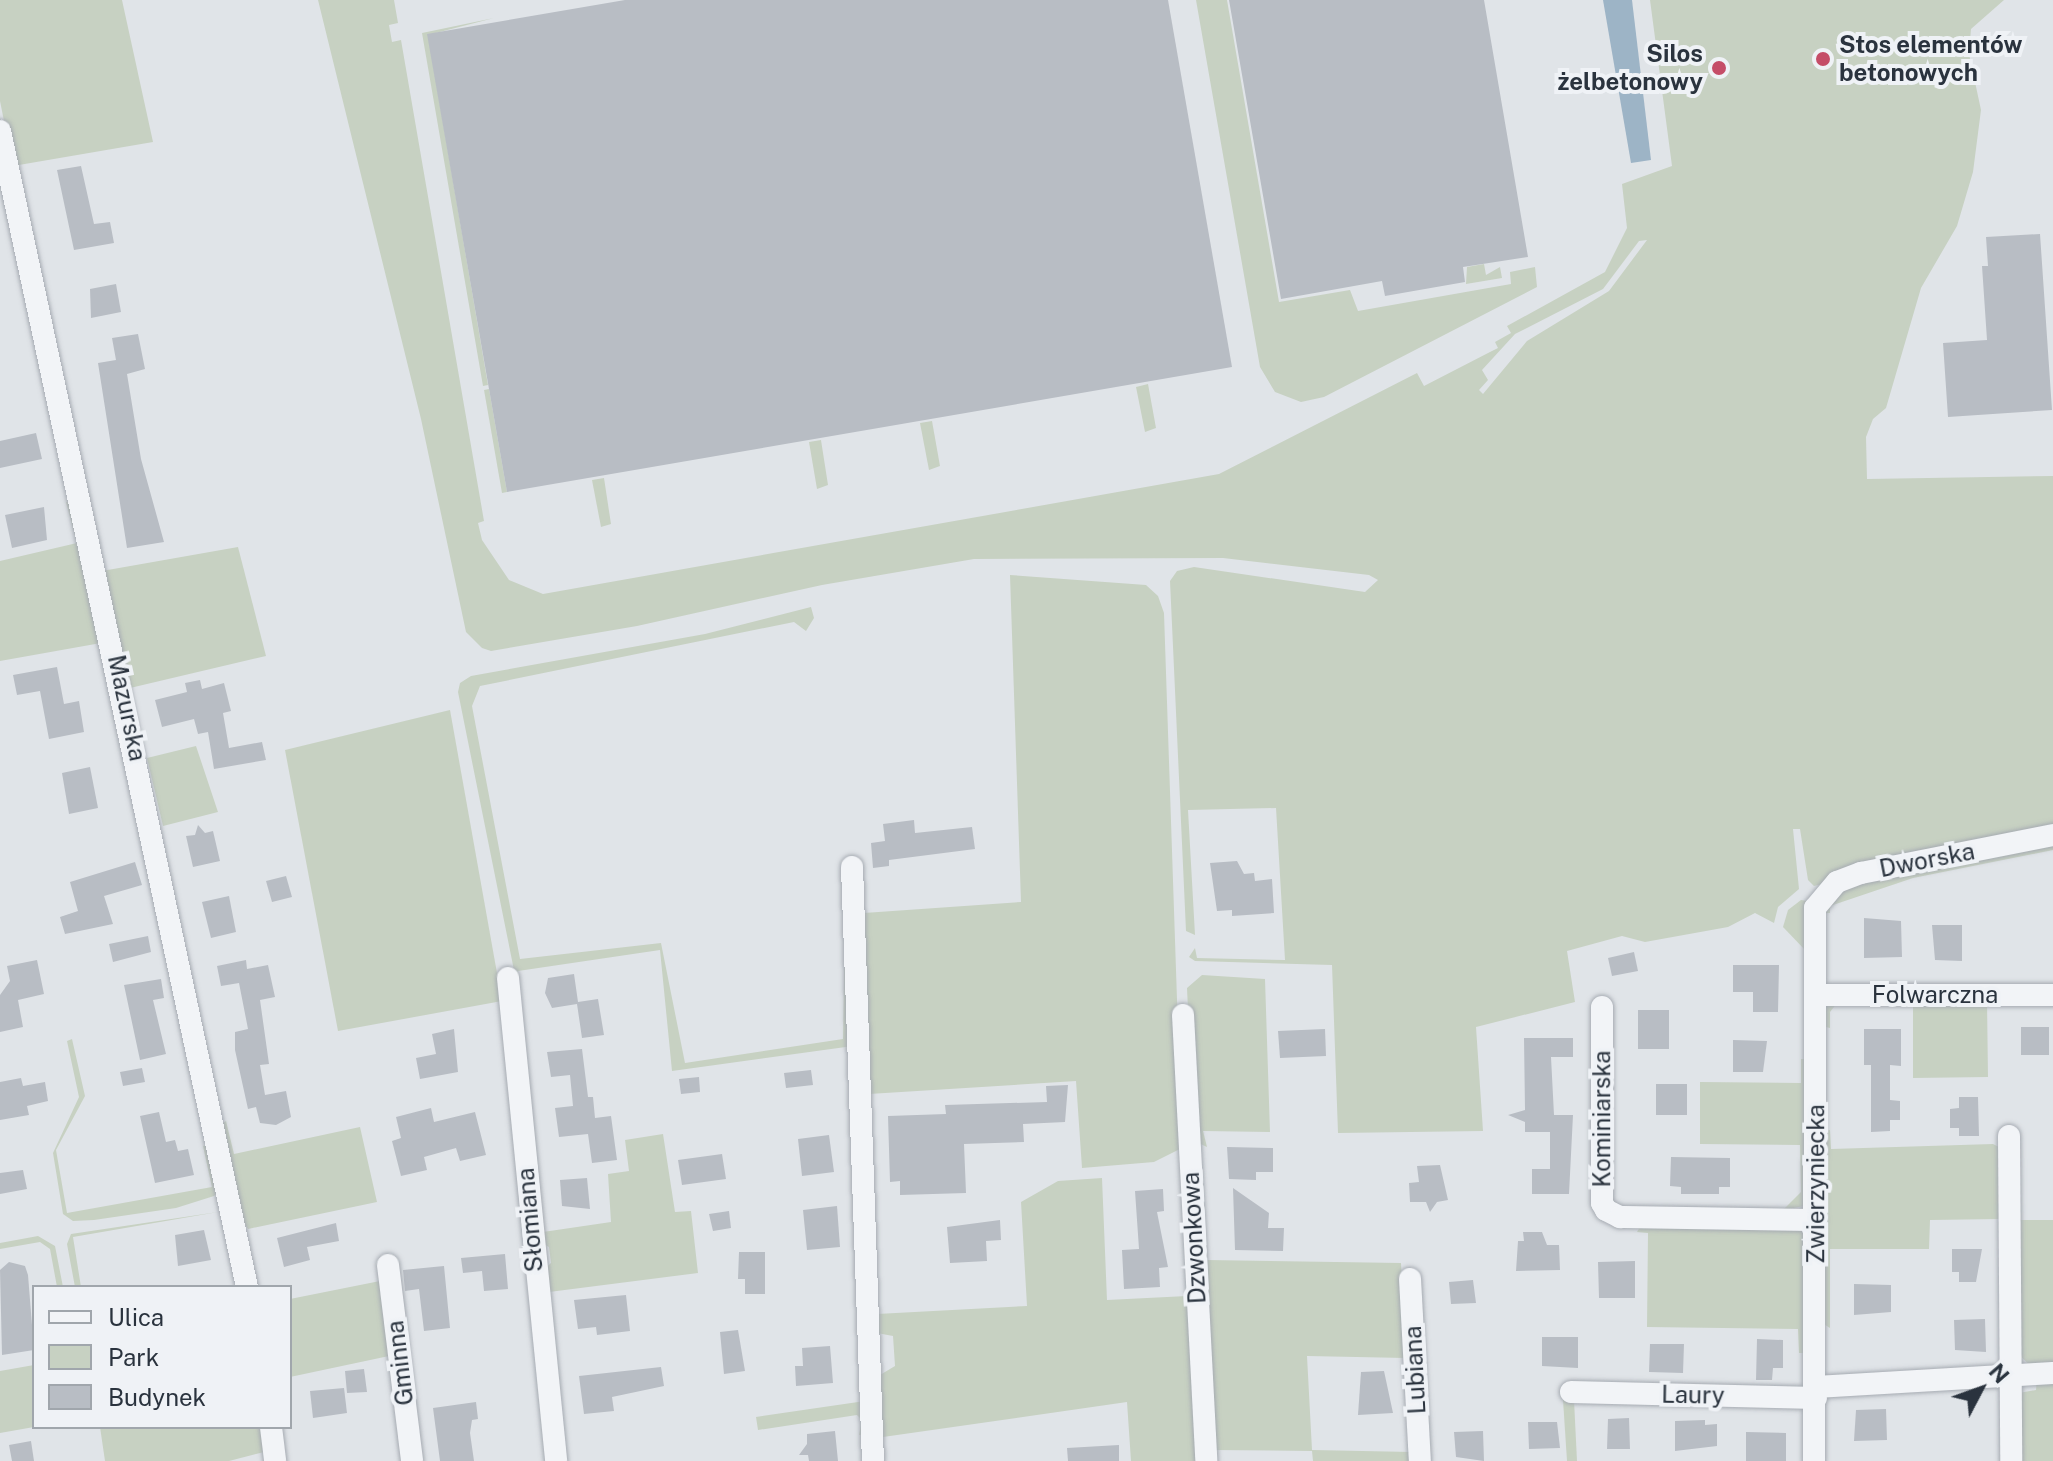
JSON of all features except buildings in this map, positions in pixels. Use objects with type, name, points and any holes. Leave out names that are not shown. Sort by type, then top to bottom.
[{"type":"street","name":"Mazurska","points":[[0,131],[247,1285]]},
{"type":"street","name":"Dworska","points":[[1815,908],[1837,882],[1861,873],[2053,835]]},
{"type":"street","points":[[852,867],[873,1461]]},
{"type":"street","name":"Zwierzyniecka","points":[[1814,1461],[1818,995],[1815,908]]},
{"type":"street","name":"Słomiana","points":[[508,978],[556,1461]]},
{"type":"street","name":"Folwarczna","points":[[1818,995],[2053,995]]},
{"type":"street","name":"Kominiarska","points":[[1602,1007],[1602,1203],[1606,1210],[1620,1217],[1815,1220]]},
{"type":"street","name":"Dzwonkowa","points":[[1183,1015],[1206,1461]]},
{"type":"street","points":[[2009,1136],[2011,1461]]},
{"type":"street","name":"Gminna","points":[[388,1265],[412,1461]]},
{"type":"street","name":"Lubiana","points":[[1410,1279],[1420,1461]]},
{"type":"street","name":"Laury","points":[[1571,1392],[1816,1392],[2053,1373]]},
{"type":"street","points":[[271,1429],[275,1461]]},
{"type":"green space","points":[[0,0],[122,0],[153,142],[13,166],[0,101]]},
{"type":"green space","points":[[318,0],[394,0],[398,23],[389,25],[392,42],[401,40],[484,521],[478,523],[482,540],[509,580],[543,594],[1219,474],[1417,373],[1424,386],[1498,348],[1495,342],[1511,333],[1507,326],[1605,272],[1627,228],[1622,184],[1672,166],[1650,0],[2004,0],[1971,29],[1969,54],[1981,110],[1973,172],[1957,226],[1921,288],[1886,408],[1873,419],[1866,437],[1867,479],[2053,476],[2053,828],[1814,886],[1808,880],[1800,829],[1793,829],[1799,889],[1778,907],[1774,923],[1755,913],[1728,927],[1645,942],[1622,936],[1567,951],[1575,1002],[1476,1027],[1483,1131],[1338,1133],[1332,965],[1195,961],[1189,957],[1195,948],[1197,958],[1285,960],[1276,808],[1188,810],[1195,935],[1186,931],[1170,581],[1177,571],[1194,567],[1365,592],[1378,580],[1369,575],[1223,558],[974,559],[822,585],[637,626],[491,651],[482,648],[466,632],[421,419]],"holes":[[[1647,240],[1609,291],[1527,341],[1483,394],[1479,390],[1488,380],[1482,370],[1515,334],[1603,289],[1639,241]]]},
{"type":"green space","points":[[1196,0],[1227,0],[1279,302],[1350,290],[1358,311],[1511,284],[1510,272],[1535,267],[1537,287],[1324,397],[1301,402],[1275,392],[1260,367]]},
{"type":"green space","points":[[494,18],[428,35],[488,385],[483,386],[422,33]]},
{"type":"green space","points":[[1484,264],[1486,275],[1500,267],[1502,278],[1466,284],[1467,267]]},
{"type":"green space","points":[[1148,384],[1156,428],[1145,432],[1136,387]]},
{"type":"green space","points":[[489,389],[507,492],[502,493],[484,390]]},
{"type":"green space","points":[[932,421],[940,466],[929,470],[920,423]]},
{"type":"green space","points":[[821,440],[828,485],[817,489],[809,442]]},
{"type":"green space","points":[[604,478],[611,524],[601,527],[592,480]]},
{"type":"green space","points":[[66,502],[71,503],[101,643],[0,661],[0,561],[77,543]]},
{"type":"green space","points":[[238,547],[266,656],[130,688],[102,571]]},
{"type":"green space","points":[[1010,575],[1146,585],[1158,596],[1164,613],[1182,1148],[1154,1162],[1082,1168],[1076,1081],[869,1094],[864,913],[1021,902]]},
{"type":"green space","points":[[811,607],[814,618],[806,631],[794,622],[480,686],[472,706],[520,959],[661,943],[685,1063],[843,1039],[846,860],[853,1046],[672,1071],[660,950],[518,971],[520,1000],[458,692],[460,683],[471,676],[705,634]]},
{"type":"green space","points":[[450,710],[502,1001],[338,1031],[285,750]]},
{"type":"green space","points":[[196,746],[218,812],[163,826],[147,758]]},
{"type":"green space","points":[[2053,841],[2053,850],[1913,878],[1830,906],[1830,913],[1822,913],[1844,886]]},
{"type":"green space","points":[[1801,900],[1807,901],[1806,951],[1783,927],[1788,910]]},
{"type":"green space","points":[[1202,975],[1265,979],[1270,1132],[1203,1131],[1207,1147],[1194,1141],[1187,988]]},
{"type":"green space","points":[[1987,1000],[1988,1077],[1913,1078],[1913,1004],[1837,1003],[1830,1012],[1830,1028],[1822,1026],[1823,1008],[1835,1001]]},
{"type":"green space","points":[[72,1039],[85,1096],[56,1150],[67,1213],[212,1187],[203,1146],[212,1144],[218,1192],[214,1196],[176,1208],[94,1220],[73,1221],[63,1214],[53,1153],[79,1097],[67,1041]]},
{"type":"green space","points":[[1801,1059],[1808,1059],[1804,1206],[1783,1210],[1801,1192],[1800,1145],[1700,1144],[1700,1082],[1801,1083]]},
{"type":"green space","points":[[226,1121],[234,1154],[360,1127],[377,1202],[248,1229],[240,1216],[222,1124]]},
{"type":"green space","points":[[1830,1130],[1831,1149],[1993,1144],[1999,1147],[1999,1219],[1930,1220],[1929,1249],[1830,1249],[1830,1328],[1822,1323],[1823,1131]]},
{"type":"green space","points":[[663,1134],[675,1212],[691,1211],[698,1273],[549,1292],[542,1271],[551,1263],[549,1247],[538,1241],[543,1232],[611,1222],[608,1174],[629,1171],[625,1140]]},
{"type":"green space","points":[[1102,1178],[1107,1300],[1187,1296],[1197,1461],[1131,1461],[1127,1402],[883,1437],[880,1375],[895,1366],[893,1336],[877,1333],[877,1314],[1027,1306],[1021,1202],[1058,1181]]},
{"type":"green space","points":[[218,1212],[73,1237],[81,1285],[75,1285],[67,1244],[71,1234]]},
{"type":"green space","points":[[2018,1220],[2053,1220],[2053,1367],[2033,1368],[2019,1355]]},
{"type":"green space","points":[[1640,1227],[1807,1231],[1805,1353],[1799,1353],[1798,1329],[1647,1327],[1648,1233],[1637,1232]]},
{"type":"green space","points":[[38,1236],[55,1246],[63,1285],[57,1285],[50,1249],[40,1242],[0,1249],[0,1243]]},
{"type":"green space","points":[[1206,1260],[1401,1263],[1406,1358],[1307,1356],[1312,1450],[1412,1452],[1413,1461],[1313,1461],[1312,1451],[1212,1450]]},
{"type":"green space","points":[[380,1281],[389,1356],[292,1377],[292,1299]]},
{"type":"green space","points":[[32,1365],[32,1427],[0,1433],[0,1371]]},
{"type":"green space","points":[[2053,1377],[2053,1461],[2016,1461],[2019,1393],[2036,1390],[2037,1378]]},
{"type":"green space","points":[[1563,1400],[1574,1400],[1577,1461],[1567,1461]]},
{"type":"green space","points":[[865,1401],[865,1434],[859,1435],[862,1420],[857,1415],[758,1430],[756,1417]]},
{"type":"green space","points":[[100,1429],[263,1429],[268,1451],[229,1461],[105,1461]]},
{"type":"water","points":[[1603,0],[1632,0],[1651,160],[1631,163]]},
{"type":"place","name":"Stos elementów betonowych","points":[[1823,59]]},
{"type":"place","name":"Silos żelbetonowy","points":[[1719,68]]}]
